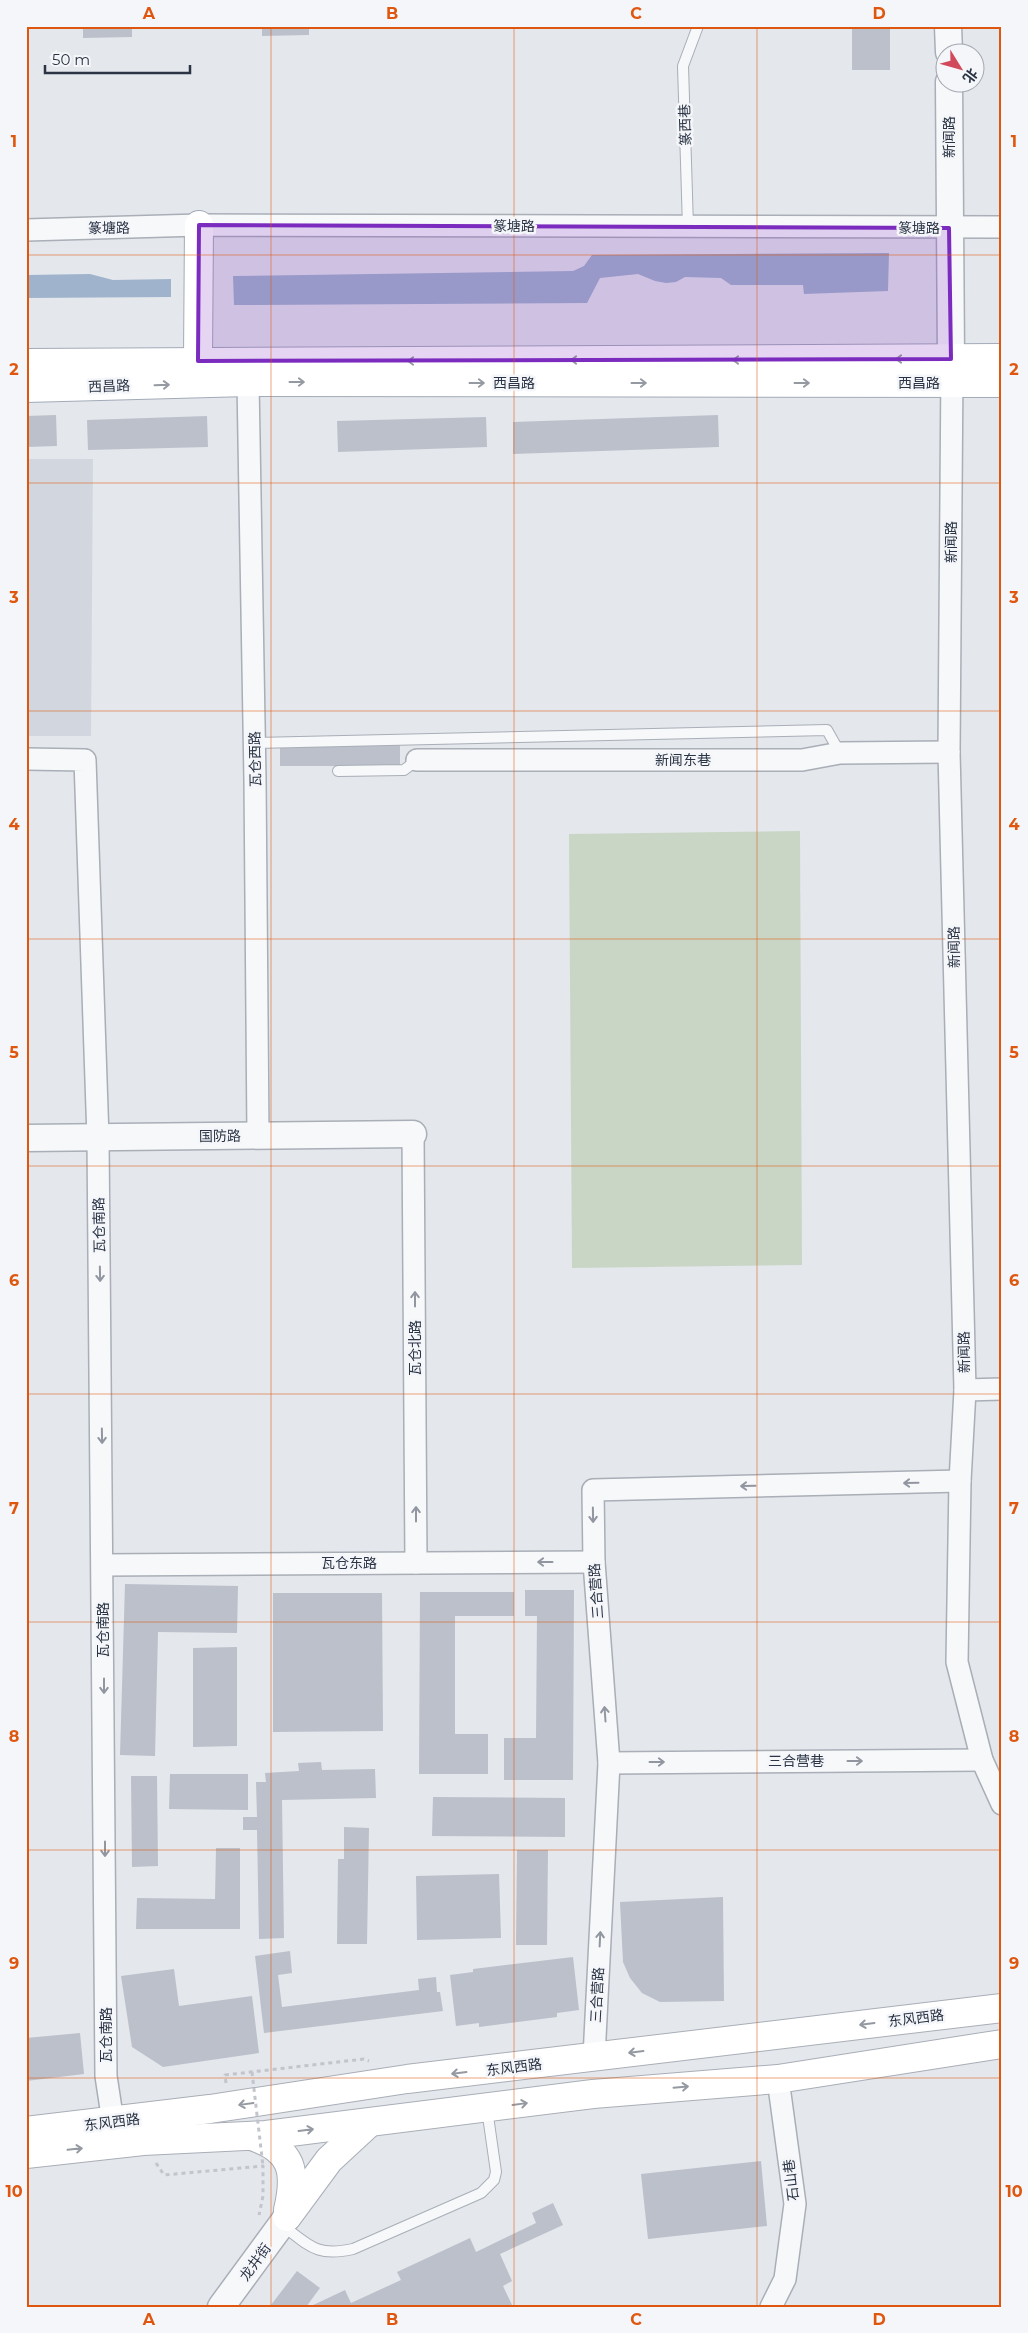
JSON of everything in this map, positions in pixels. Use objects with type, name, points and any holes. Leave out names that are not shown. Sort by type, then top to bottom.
[{"type":"main road","points":[[198,361],[199,225]]},
{"type":"main road","name":"西昌路","points":[[26,388],[248,382],[952,371],[1002,358]]},
{"type":"main road","name":"西昌路","points":[[26,363],[198,361],[952,371],[1002,383]]},
{"type":"main road","name":"东风西路","points":[[26,2131],[114,2122],[407,2079],[1002,2008]]},
{"type":"main road","name":"东风西路","points":[[26,2154],[143,2141],[251,2136],[593,2094],[778,2079],[1002,2044]]},
{"type":"main road","points":[[284,2221],[329,2160],[369,2123]]},
{"type":"main road","points":[[251,2136],[262,2139],[279,2151],[288,2161],[293,2173],[294,2188],[284,2221]]},
{"type":"street","points":[[948,26],[948,42]]},
{"type":"street","name":"新闻路","points":[[949,92],[952,371],[949,752],[965,1390],[960,1482],[957,1662],[982,1760],[1002,1804]]},
{"type":"street","name":"篆塘路","points":[[26,230],[199,225],[1002,227]]},
{"type":"street","name":"瓦仓西路","points":[[248,382],[255,743],[258,1136]]},
{"type":"street","name":"新闻东巷","points":[[417,760],[802,760],[840,753],[949,752]]},
{"type":"street","name":"瓦仓南路","points":[[26,759],[85,760],[98,1138],[106,2076],[114,2122]]},
{"type":"street","name":"国防路","points":[[26,1138],[414,1134]]},
{"type":"street","name":"瓦仓北路","points":[[414,1134],[416,1563]]},
{"type":"street","points":[[965,1390],[1002,1389]]},
{"type":"street","name":"三合营路","points":[[594,2057],[609,1763],[594,1562],[593,1490],[960,1482]]},
{"type":"street","name":"瓦仓东路","points":[[103,1565],[594,1562]]},
{"type":"street","name":"三合营巷","points":[[609,1763],[982,1760]]},
{"type":"street","name":"石山巷","points":[[771,2307],[785,2279],[795,2204],[778,2079]]},
{"type":"street","name":"龙井街","points":[[221,2307],[284,2221]]},
{"type":"lane","name":"篆西巷","points":[[688,227],[683,66],[698,26]]},
{"type":"lane","points":[[255,743],[827,730],[840,753]]},
{"type":"lane","points":[[338,771],[404,770],[417,760]]},
{"type":"lane","points":[[284,2221],[319,2251],[335,2253],[353,2249],[481,2193],[494,2180],[496,2172],[487,2108]]},
{"type":"path","points":[[225,2075],[364,2059]]},
{"type":"path","points":[[252,2072],[263,2166],[264,2196],[256,2223]]},
{"type":"path","points":[[164,2176],[263,2166]]},
{"type":"highlighted area","points":[[199,225],[949,228],[951,359],[198,361]]},
{"type":"shaded area","points":[[26,459],[93,459],[91,736],[26,736]]},
{"type":"green space","points":[[800,831],[802,1265],[572,1268],[569,834]]},
{"type":"water","points":[[889,253],[888,291],[804,294],[803,285],[731,285],[721,278],[685,277],[676,282],[666,283],[638,274],[600,278],[587,303],[234,305],[233,276],[573,271],[584,266],[592,255]]},
{"type":"water","points":[[90,274],[113,280],[171,279],[171,297],[26,298],[26,275]]},
{"type":"building","points":[[83,26],[132,26],[132,37],[83,38]]},
{"type":"building","points":[[262,26],[309,26],[309,35],[262,36]]},
{"type":"building","points":[[852,26],[890,26],[890,70],[852,70]]},
{"type":"building","points":[[56,415],[57,446],[26,447],[26,416]]},
{"type":"building","points":[[718,415],[719,447],[513,454],[513,422]]},
{"type":"building","points":[[207,416],[208,447],[88,450],[87,420]]},
{"type":"building","points":[[486,417],[487,447],[338,452],[337,421]]},
{"type":"building","points":[[280,744],[400,744],[400,766],[280,766]]},
{"type":"building","points":[[125,1584],[238,1586],[237,1633],[158,1632],[155,1756],[120,1755]]},
{"type":"building","points":[[525,1590],[574,1590],[573,1780],[504,1780],[504,1738],[536,1738],[537,1616],[525,1616]]},
{"type":"building","points":[[420,1592],[514,1592],[514,1616],[455,1616],[455,1734],[488,1734],[488,1774],[419,1774]]},
{"type":"building","points":[[273,1593],[382,1593],[383,1731],[273,1732]]},
{"type":"building","points":[[237,1647],[237,1746],[193,1747],[193,1648]]},
{"type":"building","points":[[321,1762],[322,1770],[375,1769],[376,1798],[282,1800],[284,1938],[259,1939],[257,1830],[243,1830],[243,1817],[257,1817],[256,1782],[266,1782],[265,1773],[299,1771],[298,1763]]},
{"type":"building","points":[[170,1774],[248,1774],[248,1810],[169,1809]]},
{"type":"building","points":[[131,1776],[157,1776],[158,1866],[132,1867]]},
{"type":"building","points":[[433,1797],[565,1798],[565,1837],[432,1836]]},
{"type":"building","points":[[344,1827],[369,1828],[367,1944],[337,1944],[338,1859],[344,1859]]},
{"type":"building","points":[[216,1848],[240,1848],[240,1929],[136,1929],[137,1898],[215,1899]]},
{"type":"building","points":[[517,1850],[548,1850],[547,1945],[516,1945]]},
{"type":"building","points":[[499,1874],[501,1938],[417,1940],[416,1876]]},
{"type":"building","points":[[723,1897],[724,2001],[660,2002],[642,1993],[630,1978],[623,1962],[620,1902]]},
{"type":"building","points":[[290,1951],[292,1973],[278,1975],[282,2007],[419,1990],[418,1979],[436,1977],[437,1992],[440,1992],[443,2011],[264,2033],[255,1956]]},
{"type":"building","points":[[573,1957],[579,2010],[557,2013],[557,2017],[479,2027],[479,2023],[456,2026],[450,1975],[473,1972],[473,1969]]},
{"type":"building","points":[[174,1969],[179,2006],[252,1996],[259,2053],[163,2067],[132,2047],[121,1976]]},
{"type":"building","points":[[80,2033],[84,2074],[26,2081],[26,2038]]},
{"type":"building","points":[[761,2161],[767,2226],[648,2239],[641,2174]]},
{"type":"building","points":[[553,2203],[563,2225],[500,2254],[512,2281],[503,2286],[513,2307],[309,2307],[345,2290],[351,2303],[401,2280],[397,2272],[470,2238],[476,2252],[536,2223],[532,2213]]},
{"type":"building","points":[[297,2271],[320,2288],[306,2307],[273,2307],[271,2305]]}]
